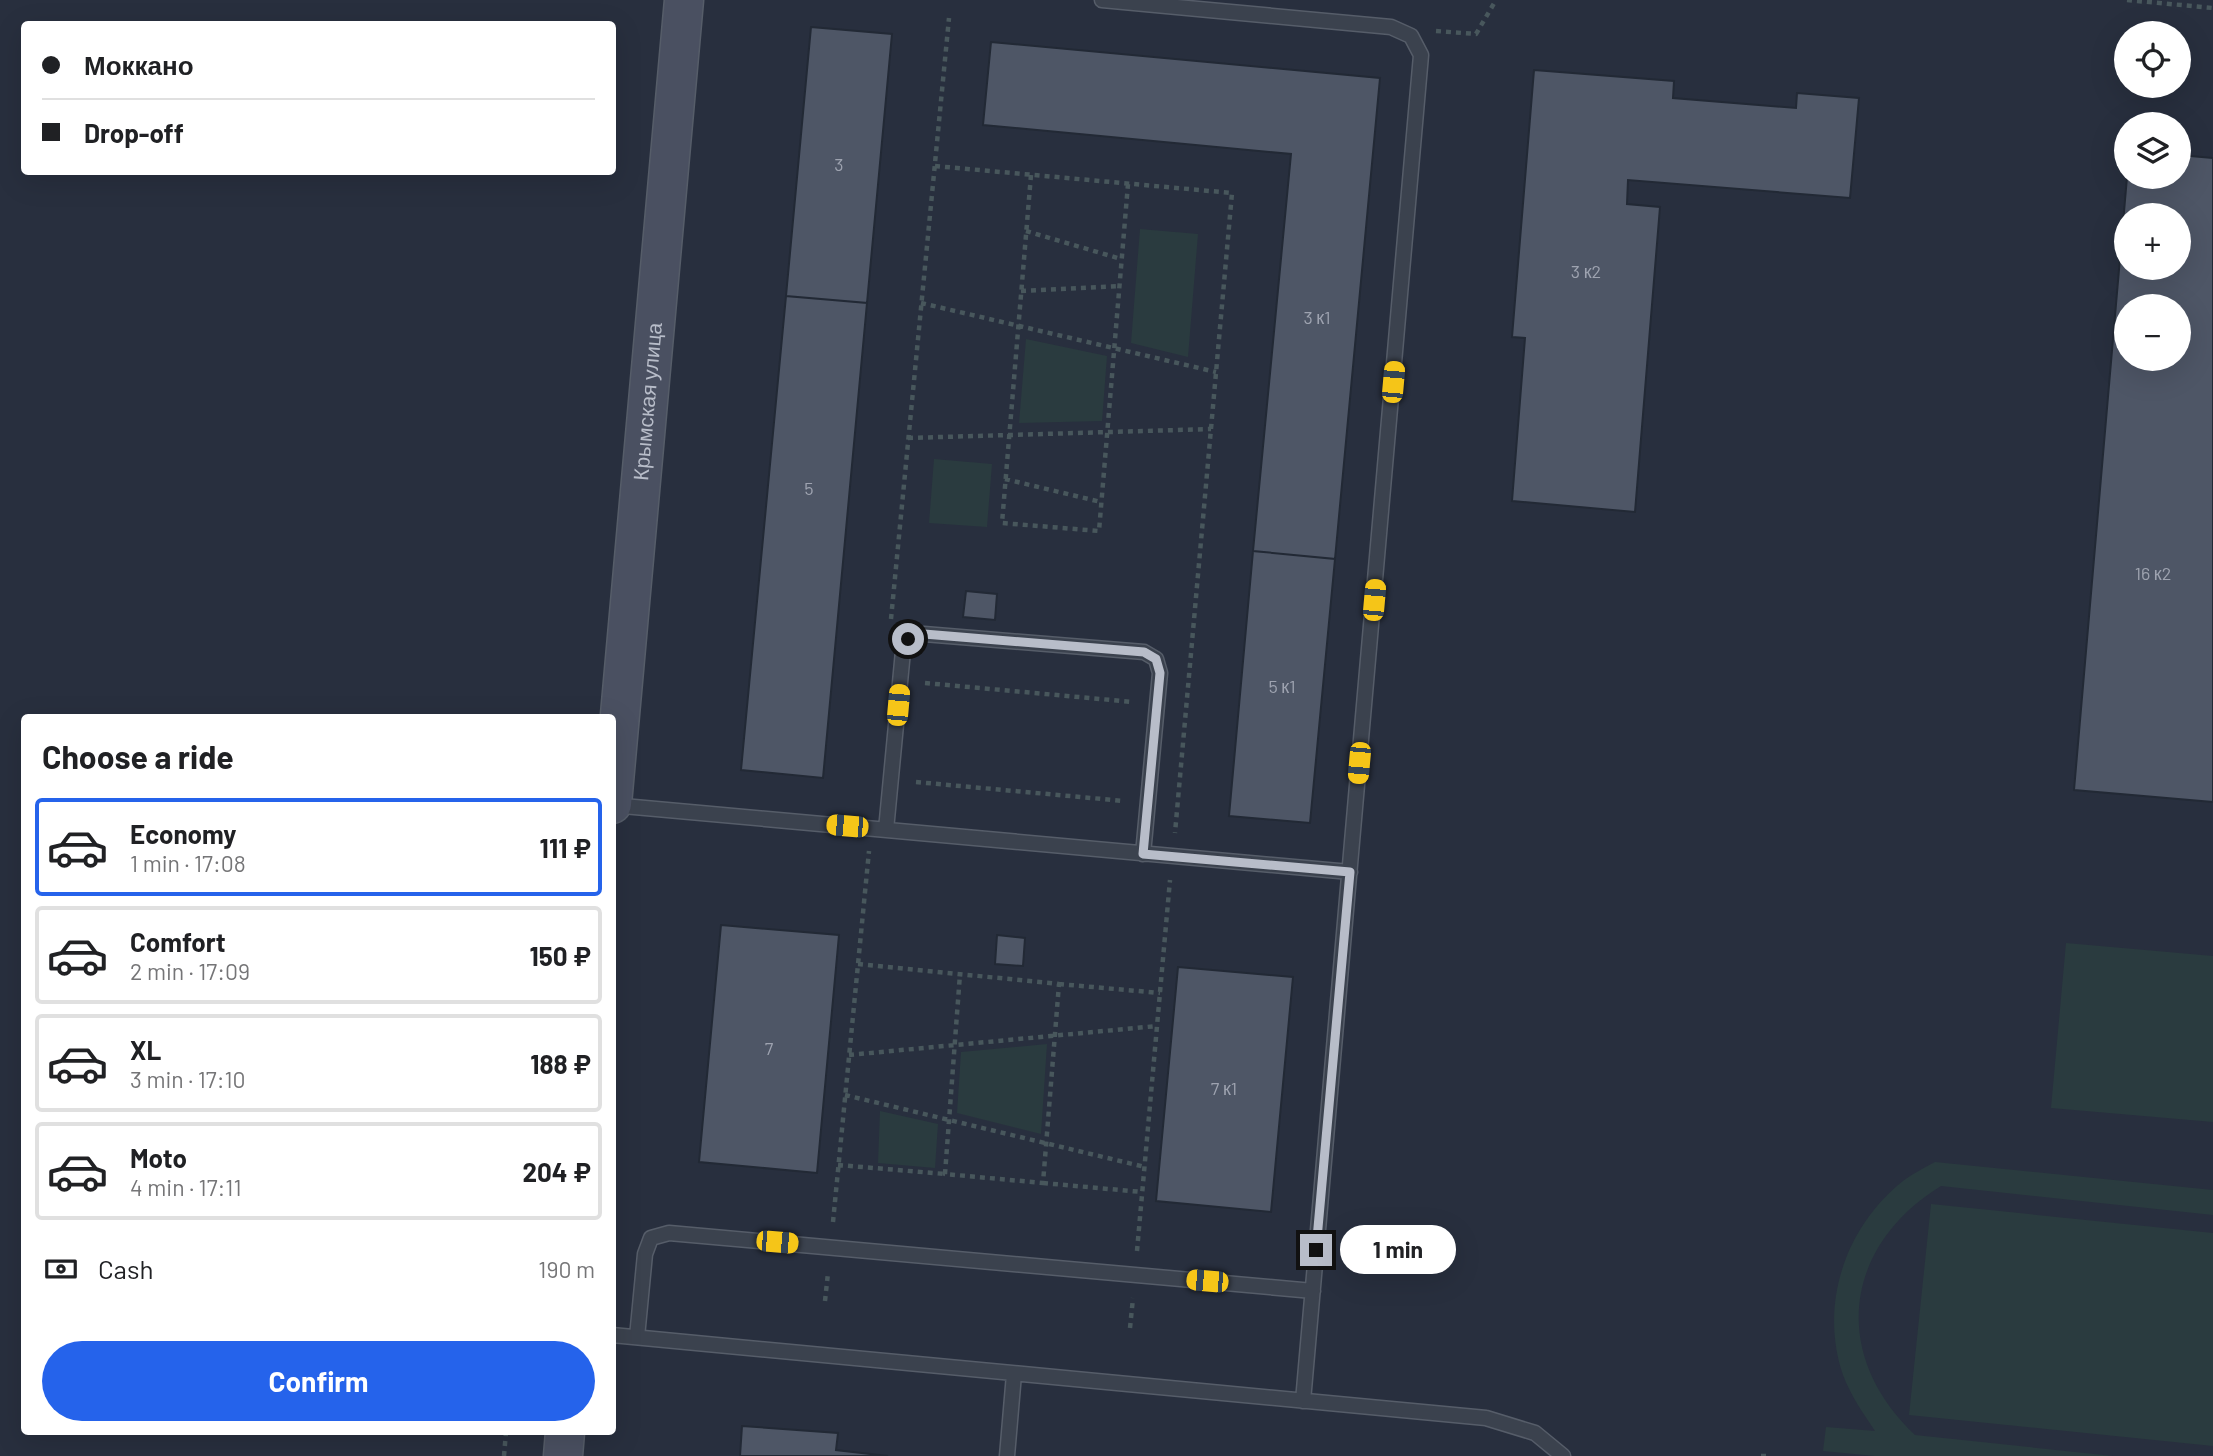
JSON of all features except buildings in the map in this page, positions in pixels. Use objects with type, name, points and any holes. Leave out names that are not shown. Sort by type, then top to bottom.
[{"type":"street","name":"Крымская улица","points":[[616,760],[684,0]]},
{"type":"street","points":[[563,1456],[565,1435]]},
{"type":"lane","points":[[1102,0],[1391,27],[1411,36],[1421,55],[1303,1401]]},
{"type":"lane","points":[[886,830],[903,651],[908,639],[924,634],[1144,652],[1156,659],[1160,673],[1143,854]]},
{"type":"lane","points":[[616,805],[1350,872]]},
{"type":"lane","points":[[637,1338],[645,1254],[651,1238],[670,1233],[1313,1290]]},
{"type":"lane","points":[[616,1335],[1486,1418],[1535,1433],[1563,1456]]},
{"type":"lane","points":[[1007,1456],[1014,1374]]},
{"type":"path","points":[[1411,36],[1432,30],[1476,34],[1496,0]]},
{"type":"path","points":[[2127,0],[2213,8]]},
{"type":"path","points":[[897,561],[949,18]]},
{"type":"path","points":[[935,166],[1232,193],[1142,1200]]},
{"type":"path","points":[[1031,175],[1002,523],[1098,531],[1128,184]]},
{"type":"path","points":[[1026,231],[1121,259]]},
{"type":"path","points":[[1021,291],[1119,286]]},
{"type":"path","points":[[921,303],[1216,372]]},
{"type":"path","points":[[908,438],[1211,429]]},
{"type":"path","points":[[1005,479],[1101,502]]},
{"type":"path","points":[[900,681],[1157,704]]},
{"type":"path","points":[[891,779],[1148,803]]},
{"type":"path","points":[[838,1174],[860,938]]},
{"type":"path","points":[[858,964],[1160,993]]},
{"type":"path","points":[[945,1174],[960,974]]},
{"type":"path","points":[[1043,1183],[1059,984]]},
{"type":"path","points":[[849,1055],[1157,1026]]},
{"type":"path","points":[[845,1095],[1145,1167]]},
{"type":"path","points":[[838,1165],[1142,1192]]},
{"type":"path","points":[[504,1456],[506,1435]]},
{"type":"path","points":[[1761,1456],[1769,1456]]},
{"type":"shaded area","points":[[1140,229],[1198,234],[1188,357],[1131,343]]},
{"type":"shaded area","points":[[1026,339],[1107,356],[1102,421],[1019,423]]},
{"type":"shaded area","points":[[934,459],[992,464],[987,527],[929,523]]},
{"type":"shaded area","points":[[2066,943],[2213,956],[2213,1122],[2051,1108]]},
{"type":"shaded area","points":[[1047,1044],[1041,1134],[957,1113],[961,1052]]},
{"type":"shaded area","points":[[880,1111],[938,1124],[935,1168],[878,1163]]},
{"type":"shaded area","points":[[1935,1162],[2213,1190],[2213,1215],[1941,1186],[1908,1211],[1883,1240],[1867,1271],[1859,1304],[1860,1338],[1870,1371],[1888,1404],[1915,1435],[2113,1456],[1875,1456],[1823,1451],[1826,1427],[1875,1431],[1846,1383],[1836,1348],[1836,1295],[1842,1269],[1852,1244],[1883,1200],[1907,1178]]},
{"type":"shaded area","points":[[1931,1204],[2213,1233],[2213,1446],[1909,1415]]},
{"type":"route","points":[[908,639],[924,634],[1144,652],[1156,659],[1160,673],[1143,854],[1350,872],[1316,1250]]}]
